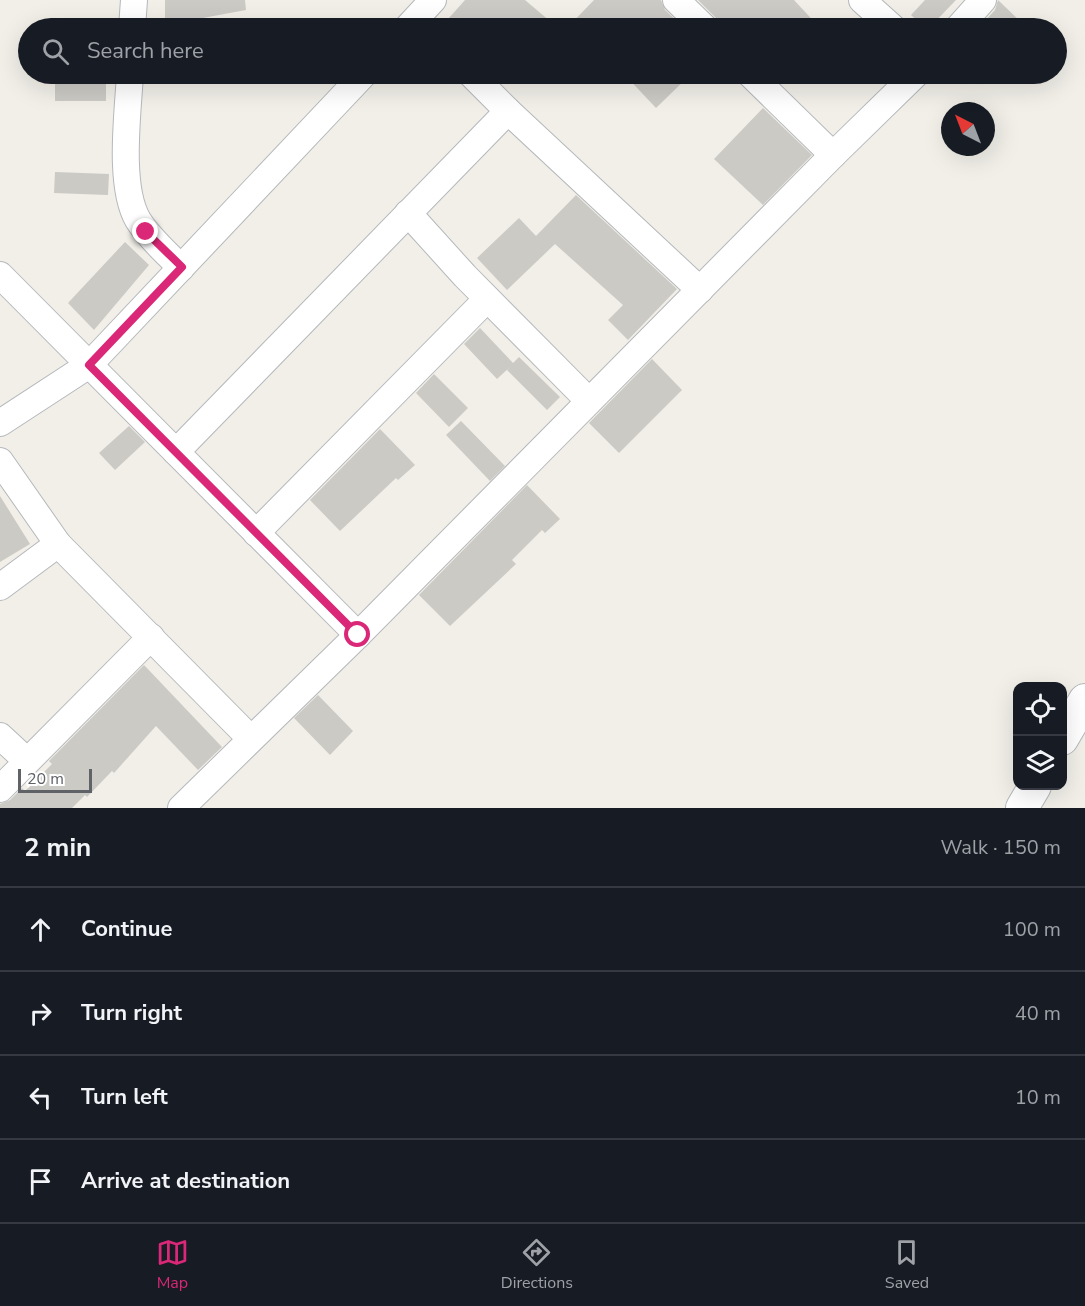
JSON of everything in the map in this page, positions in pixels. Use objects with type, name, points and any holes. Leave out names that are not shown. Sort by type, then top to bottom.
[{"type":"street","points":[[133,18],[134,0]]},
{"type":"street","points":[[421,18],[433,0]]},
{"type":"street","points":[[676,0],[695,18]]},
{"type":"street","points":[[862,0],[882,18]]},
{"type":"street","points":[[967,18],[983,0]]},
{"type":"street","points":[[129,84],[126,149],[129,197],[136,217],[146,232],[182,267]]},
{"type":"street","points":[[0,423],[89,365],[355,84]]},
{"type":"street","points":[[481,84],[700,290]]},
{"type":"street","points":[[760,84],[833,155]]},
{"type":"street","points":[[181,808],[358,635],[906,84]]},
{"type":"street","points":[[176,452],[508,111]]},
{"type":"street","points":[[408,213],[487,299],[589,401]]},
{"type":"street","points":[[0,275],[358,635]]},
{"type":"street","points":[[256,533],[487,299]]},
{"type":"street","points":[[0,461],[58,544],[251,739]]},
{"type":"street","points":[[0,587],[58,544]]},
{"type":"street","points":[[0,789],[151,637]]},
{"type":"street","points":[[1064,736],[1085,700]]},
{"type":"street","points":[[0,736],[27,761]]},
{"type":"street","points":[[1022,808],[1033,790]]},
{"type":"building","points":[[165,0],[245,0],[246,10],[203,18],[165,18]]},
{"type":"building","points":[[465,0],[525,0],[546,18],[449,18]]},
{"type":"building","points":[[594,0],[661,0],[665,10],[673,18],[577,18]]},
{"type":"building","points":[[698,0],[794,0],[811,18],[716,18]]},
{"type":"building","points":[[925,0],[956,0],[939,18],[914,18],[911,15]]},
{"type":"building","points":[[998,0],[1017,18],[988,18],[995,10]]},
{"type":"building","points":[[55,84],[106,84],[106,101],[55,101]]},
{"type":"building","points":[[633,84],[681,84],[656,108]]},
{"type":"building","points":[[763,108],[812,155],[763,205],[714,159]]},
{"type":"building","points":[[55,172],[109,174],[108,195],[54,193]]},
{"type":"building","points":[[576,195],[677,289],[628,340],[608,320],[623,305],[555,244],[507,290],[477,258],[519,218],[536,236]]},
{"type":"building","points":[[125,242],[149,265],[94,330],[68,303]]},
{"type":"building","points":[[480,328],[513,363],[519,357],[560,397],[547,410],[507,370],[510,367],[497,379],[464,344]]},
{"type":"building","points":[[652,359],[682,390],[619,453],[589,423]]},
{"type":"building","points":[[434,374],[468,408],[449,427],[416,393]]},
{"type":"building","points":[[461,421],[505,466],[490,481],[446,435]]},
{"type":"building","points":[[129,426],[145,442],[115,470],[99,453]]},
{"type":"building","points":[[380,429],[415,465],[398,480],[396,478],[340,531],[310,500]]},
{"type":"building","points":[[527,485],[560,519],[545,533],[542,530],[512,560],[516,564],[450,626],[419,595]]},
{"type":"building","points":[[0,496],[30,544],[0,562]]},
{"type":"building","points":[[144,665],[222,747],[198,770],[156,726],[114,773],[112,771],[87,797],[85,795],[72,808],[0,808],[0,804],[10,800],[22,788],[25,791],[52,764],[49,761]]},
{"type":"building","points":[[318,695],[353,731],[330,755],[294,718]]},
{"type":"route","points":[[146,232],[182,267],[89,365],[358,635]]}]
